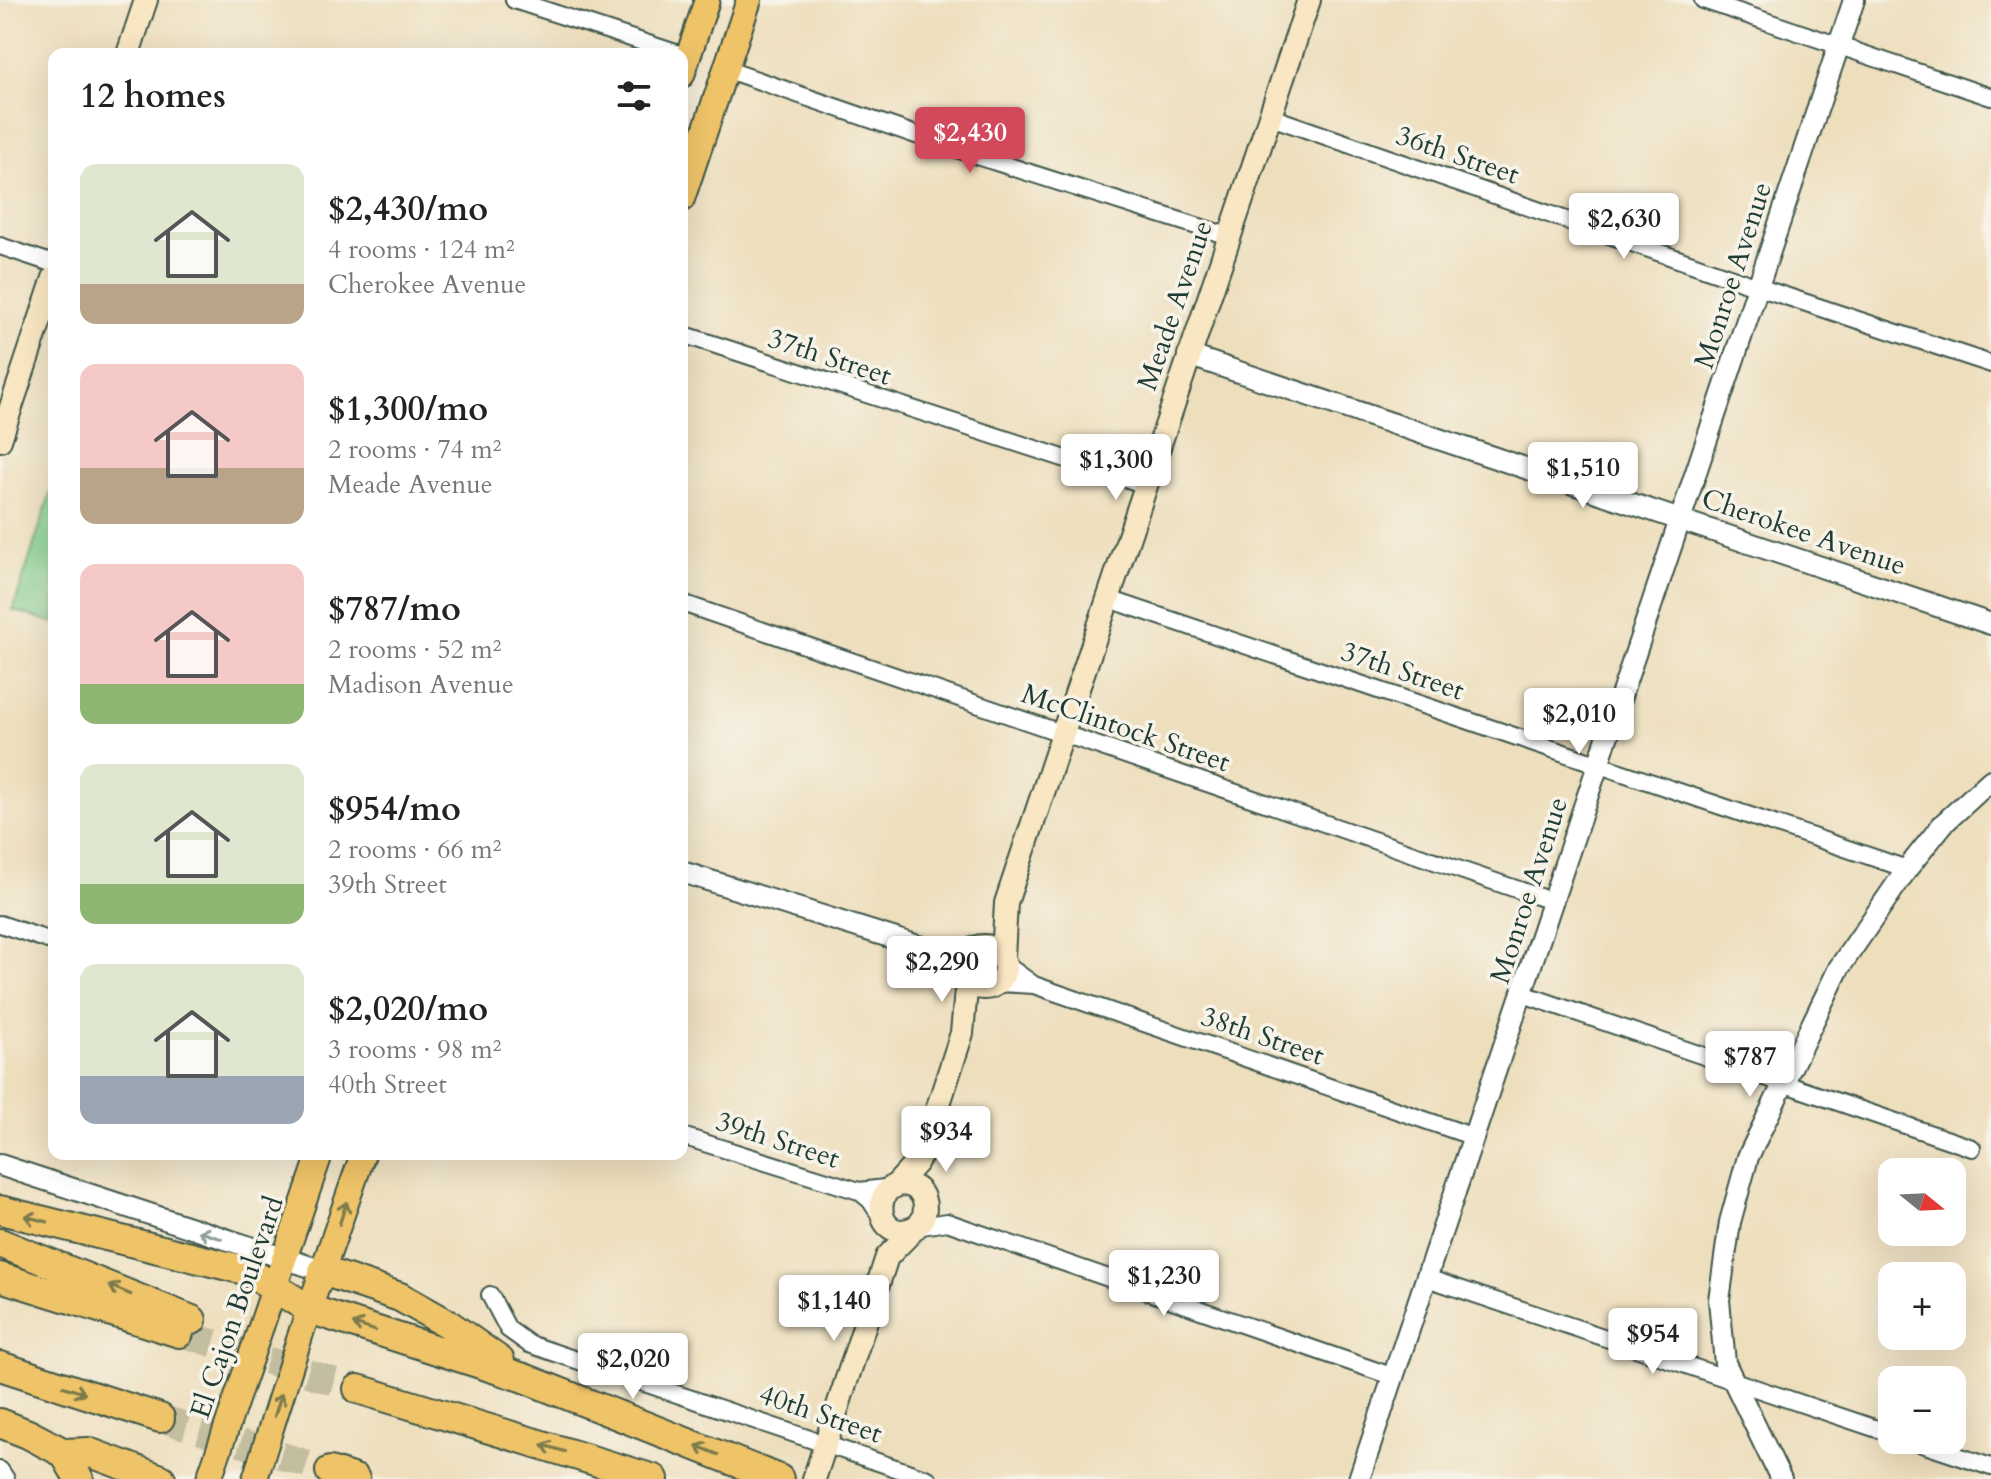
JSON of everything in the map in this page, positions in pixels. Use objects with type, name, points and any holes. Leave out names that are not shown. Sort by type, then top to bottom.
[{"type":"highway","points":[[0,1210],[248,1271],[309,1309],[524,1378],[779,1479]]},
{"type":"highway","points":[[0,1243],[190,1328],[0,1277]]},
{"type":"highway","points":[[323,1271],[400,1297],[448,1324],[524,1378]]},
{"type":"highway","points":[[0,1366],[160,1418]]},
{"type":"highway","points":[[358,1389],[654,1479]]},
{"type":"highway","points":[[0,1423],[64,1453],[88,1452],[161,1479]]},
{"type":"highway","points":[[64,1453],[79,1479]]},
{"type":"main road","points":[[130,48],[146,0]]},
{"type":"main road","points":[[688,48],[707,0]]},
{"type":"main road","points":[[688,181],[749,0]]},
{"type":"main road","name":"Meade Avenue","points":[[962,1033],[999,973],[1006,903],[1308,0]]},
{"type":"main road","points":[[0,440],[48,296]]},
{"type":"main road","name":"Meade Avenue","points":[[814,1478],[887,1257],[881,1203],[924,1150],[962,1033],[969,962],[1006,903]]},
{"type":"main road","points":[[992,948],[999,973],[978,988],[969,962],[992,948]]},
{"type":"main road","name":"Meade Avenue","points":[[887,1257],[925,1214],[924,1150]]},
{"type":"main road","name":"El Cajon Boulevard","points":[[209,1479],[318,1160]]},
{"type":"main road","points":[[255,1479],[361,1160]]},
{"type":"main road","points":[[894,1187],[915,1188],[924,1199]]},
{"type":"main road","points":[[882,1218],[901,1231],[916,1227]]},
{"type":"street","points":[[514,0],[649,48]]},
{"type":"street","points":[[1703,0],[1991,97]]},
{"type":"street","name":"Monroe Avenue","points":[[1359,1479],[1854,0]]},
{"type":"street","points":[[725,69],[974,155],[1228,236]]},
{"type":"street","name":"36th Street","points":[[1271,117],[1758,287],[1991,364]]},
{"type":"street","points":[[0,246],[48,262]]},
{"type":"street","name":"37th Street","points":[[688,336],[1146,485]]},
{"type":"street","name":"Cherokee Avenue","points":[[1188,355],[1991,624]]},
{"type":"street","name":"37th Street","points":[[1109,599],[1907,869]]},
{"type":"street","name":"McClintock Street","points":[[688,605],[1554,902]]},
{"type":"street","points":[[1781,1479],[1725,1363],[1719,1300],[1730,1222],[1748,1157],[1839,968],[1907,869],[1943,824],[1991,780]]},
{"type":"street","points":[[688,874],[969,962]]},
{"type":"street","points":[[0,924],[48,940]]},
{"type":"street","name":"38th Street","points":[[999,973],[1474,1137]]},
{"type":"street","points":[[1523,994],[1972,1148]]},
{"type":"street","name":"39th Street","points":[[688,1138],[859,1191],[870,1200],[882,1218]]},
{"type":"street","points":[[0,1165],[323,1271]]},
{"type":"street","name":"39th Street","points":[[859,1191],[894,1187]]},
{"type":"street","points":[[924,1199],[947,1222],[1394,1377]]},
{"type":"street","points":[[916,1227],[947,1222]]},
{"type":"street","points":[[1427,1278],[1878,1429]]},
{"type":"street","name":"40th Street","points":[[490,1295],[508,1329],[529,1344],[928,1479]]},
{"type":"street","points":[[1952,1454],[1991,1467]]},
{"type":"street","points":[[0,1470],[6,1479]]},
{"type":"green space","points":[[48,501],[48,621],[13,610]]},
{"type":"tunnel","points":[[187,1335],[358,1389]]},
{"type":"tunnel","points":[[160,1418],[330,1471]]}]
